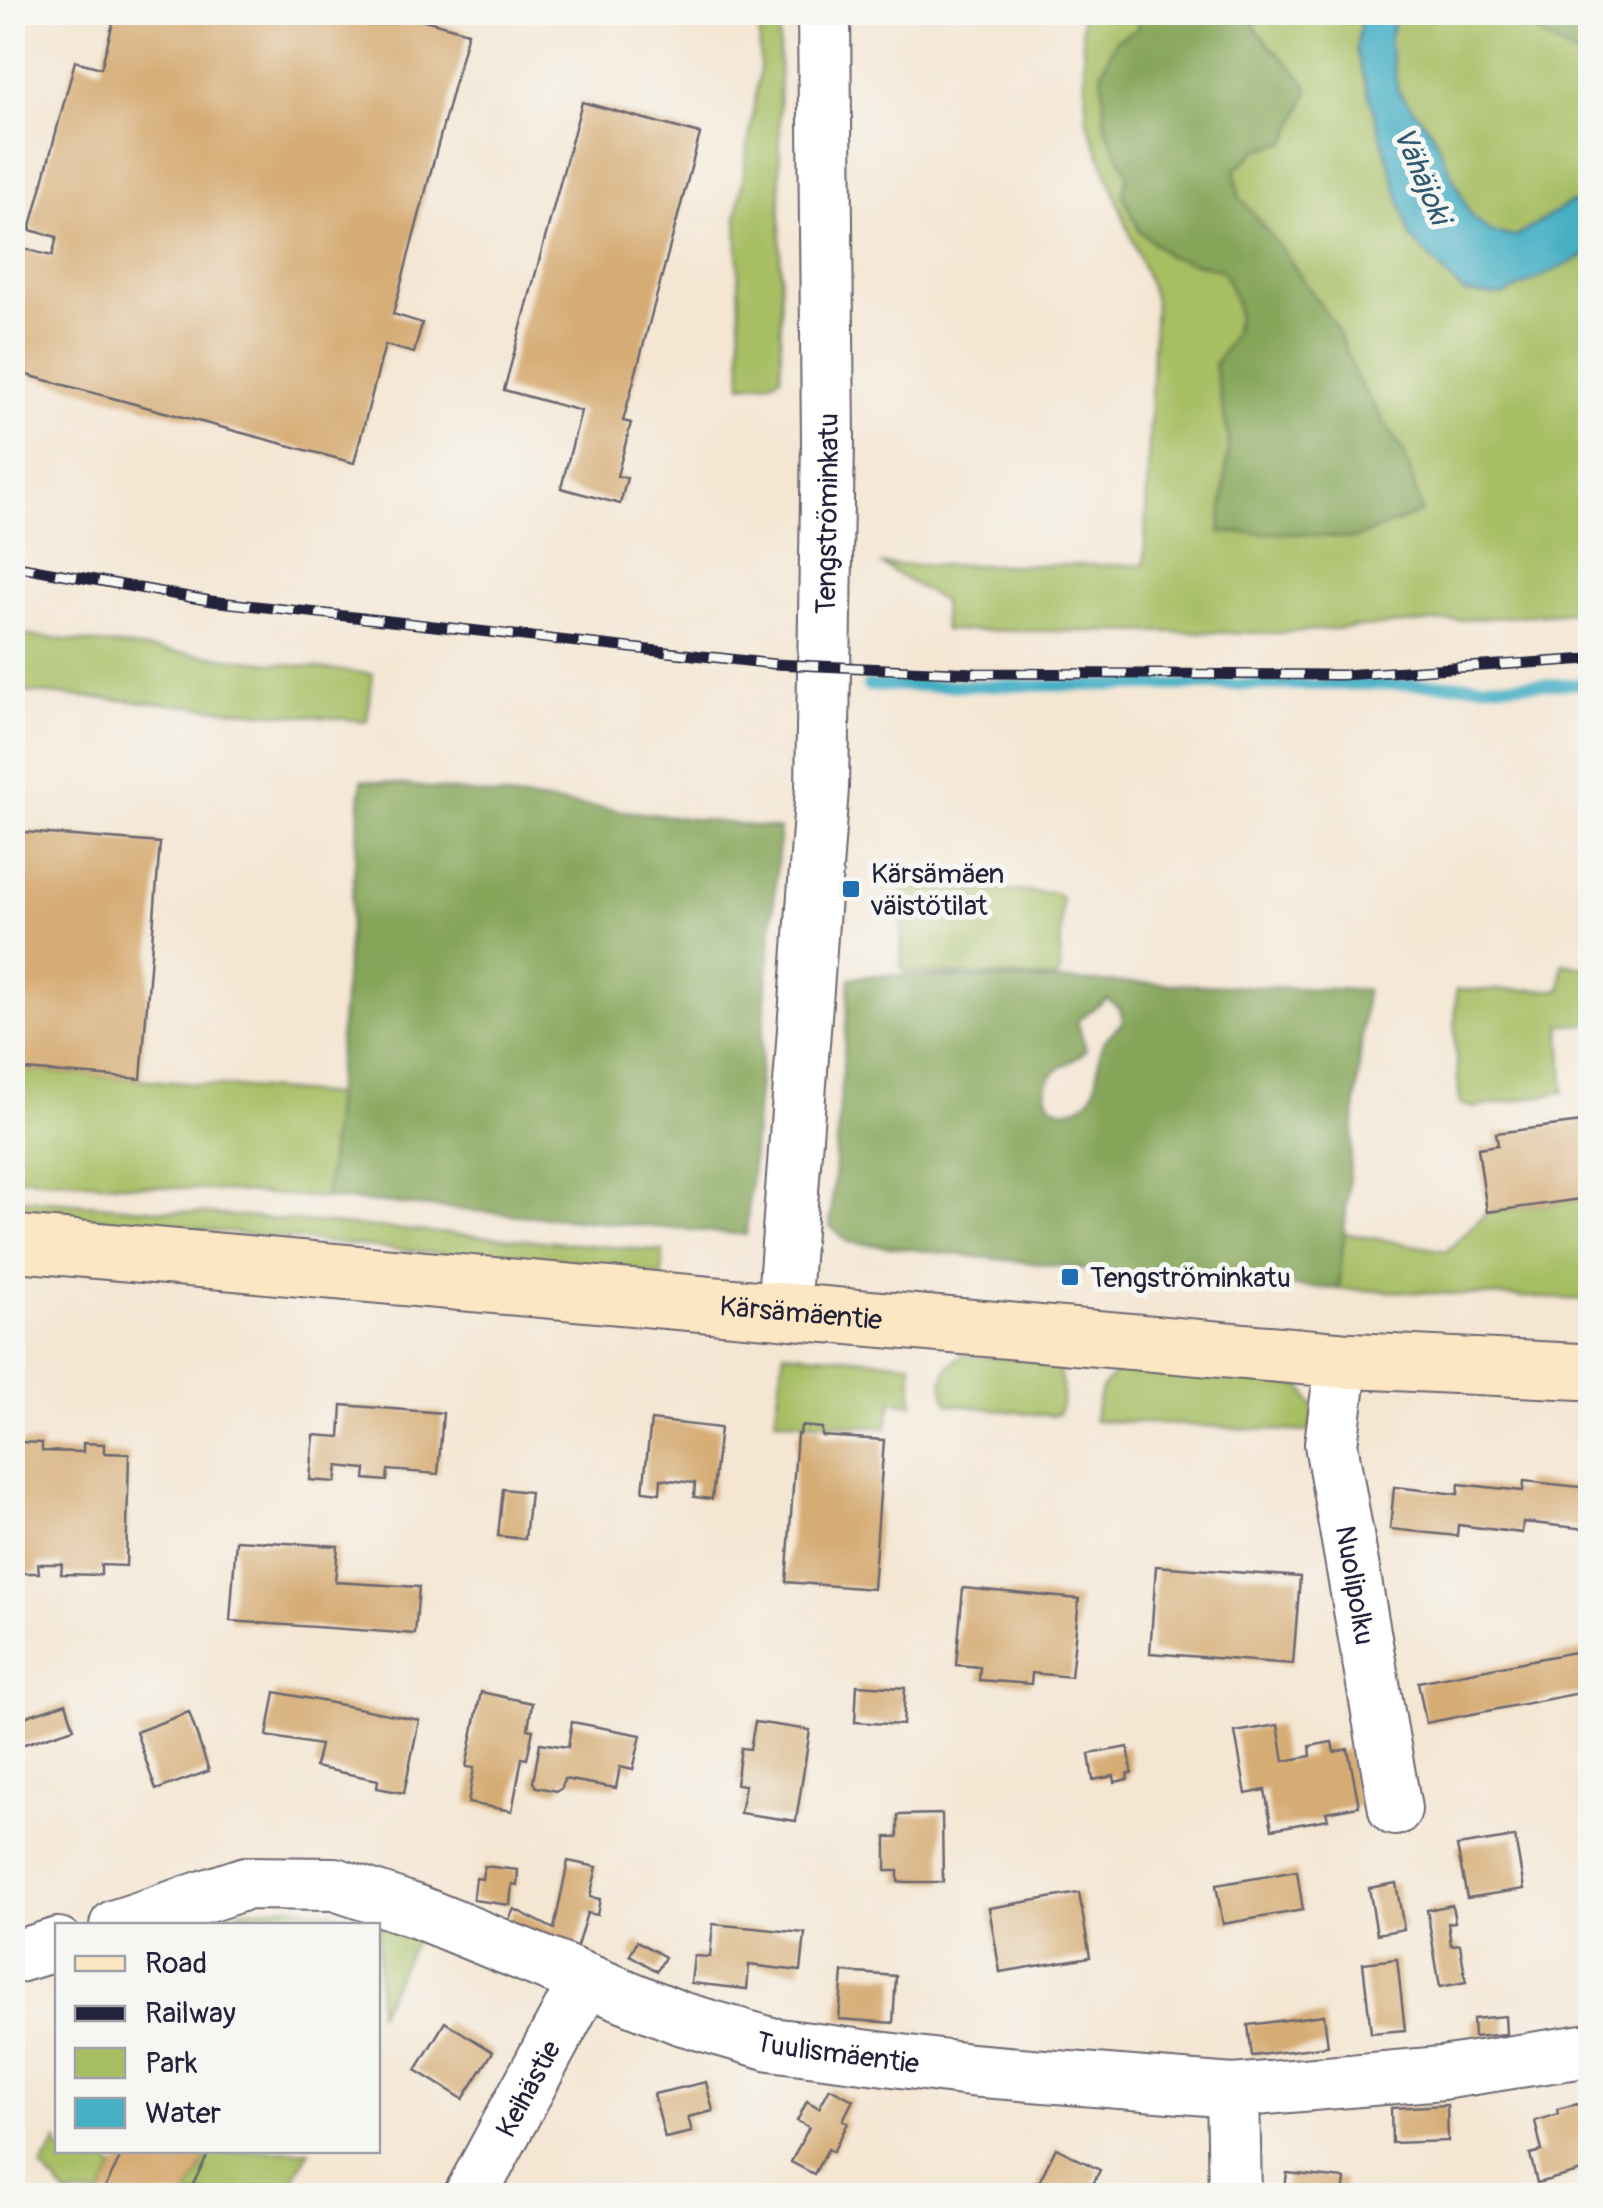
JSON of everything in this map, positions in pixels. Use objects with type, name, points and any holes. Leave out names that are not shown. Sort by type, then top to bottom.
[{"type":"street","name":"Tengströminkatu","points":[[783,1312],[822,788],[828,441],[824,12]]},
{"type":"street","name":"Kärsämäentie","points":[[12,1243],[1342,1360],[1590,1372]]},
{"type":"street","name":"Nuolipolku","points":[[1342,1360],[1331,1444],[1395,1809]]},
{"type":"street","name":"Tuulismäentie","points":[[133,1923],[209,1910],[246,1882],[335,1884],[418,1912],[680,2018],[771,2044],[970,2070],[1233,2090],[1442,2073],[1590,2050]]},
{"type":"street","points":[[12,1958],[55,1945]]},
{"type":"street","name":"Keihästie","points":[[470,2196],[586,1980]]},
{"type":"street","points":[[1233,2090],[1235,2196]]},
{"type":"green space","points":[[759,13],[779,13],[781,376],[769,382],[742,385],[737,217],[760,68]]},
{"type":"green space","points":[[1081,13],[1362,13],[1356,50],[1411,238],[1464,293],[1502,296],[1590,253],[1590,611],[1277,633],[944,630],[942,601],[882,565],[1144,565],[1155,300],[1087,121]]},
{"type":"green space","points":[[1134,13],[1249,13],[1260,34],[1309,91],[1287,142],[1258,150],[1235,170],[1239,196],[1337,329],[1357,380],[1405,454],[1422,512],[1354,539],[1292,533],[1220,533],[1229,439],[1214,365],[1235,329],[1234,298],[1221,270],[1168,256],[1139,230],[1123,195],[1128,175],[1105,126],[1102,71],[1116,40],[1139,28]]},
{"type":"green space","points":[[1396,13],[1590,13],[1590,202],[1570,203],[1516,237],[1490,232],[1471,216],[1432,132],[1398,91],[1389,41]]},
{"type":"green space","points":[[1505,13],[1590,13],[1590,65]]},
{"type":"green space","points":[[12,634],[373,674],[367,721],[13,691]]},
{"type":"green space","points":[[362,780],[780,829],[746,1235],[326,1198]]},
{"type":"green space","points":[[909,887],[1056,893],[1062,900],[1060,973],[1054,979],[906,972],[901,966],[903,893]]},
{"type":"green space","points":[[1563,963],[1590,968],[1590,1024],[1561,1025],[1564,1092],[1474,1108],[1460,1104],[1456,990],[1561,990]]},
{"type":"green space","points":[[878,975],[1366,990],[1339,1289],[1172,1279],[848,1242],[830,1226],[850,978]],"holes":[[[1107,999],[1120,1008],[1123,1021],[1102,1045],[1096,1085],[1089,1098],[1068,1109],[1054,1106],[1047,1094],[1049,1079],[1086,1049],[1077,1021]]]},
{"type":"green space","points":[[12,1069],[335,1095],[326,1198],[13,1177]]},
{"type":"green space","points":[[12,1198],[663,1251],[662,1276],[13,1211]]},
{"type":"green space","points":[[1581,1199],[1583,1206],[1590,1205],[1590,1300],[1339,1289],[1344,1233],[1447,1251],[1487,1212]]},
{"type":"green space","points":[[784,1352],[911,1363],[913,1404],[892,1401],[887,1428],[775,1420]]},
{"type":"green space","points":[[964,1355],[1055,1362],[1062,1388],[1058,1414],[949,1404],[943,1390],[944,1376]]},
{"type":"green space","points":[[1119,1368],[1302,1386],[1315,1410],[1309,1432],[1093,1420],[1101,1389]]},
{"type":"green space","points":[[285,1906],[373,1923],[240,1923],[239,1911]]},
{"type":"green space","points":[[380,1925],[416,1938],[380,2010]]},
{"type":"green space","points":[[55,2145],[55,2153],[100,2153],[115,2169],[101,2195],[68,2196],[41,2168]]},
{"type":"green space","points":[[209,2153],[308,2153],[286,2195],[187,2196]]},
{"type":"water","name":"Vähäjoki","points":[[1362,13],[1396,13],[1389,41],[1398,91],[1432,132],[1471,216],[1490,232],[1516,237],[1570,203],[1590,202],[1590,253],[1502,296],[1464,293],[1411,238],[1356,50]]},
{"type":"building","points":[[116,12],[395,12],[468,32],[393,314],[422,323],[414,353],[385,345],[354,463],[12,371],[12,246],[52,256],[57,237],[30,230],[75,61],[101,68]]},
{"type":"building","points":[[582,102],[700,134],[623,421],[631,423],[617,476],[627,478],[620,504],[561,488],[581,411],[504,390]]},
{"type":"building","points":[[12,831],[160,843],[141,1079],[12,1069]]},
{"type":"building","points":[[1590,1121],[1590,1205],[1583,1206],[1581,1199],[1487,1212],[1478,1148],[1498,1145],[1496,1133]]},
{"type":"building","points":[[342,1405],[443,1413],[438,1474],[388,1470],[387,1481],[365,1479],[366,1469],[338,1466],[336,1482],[310,1480],[314,1435],[340,1437]]},
{"type":"building","points":[[651,1420],[720,1428],[712,1499],[694,1497],[695,1483],[661,1479],[660,1493],[643,1491]]},
{"type":"building","points":[[801,1426],[822,1428],[822,1436],[884,1440],[873,1589],[786,1582],[797,1434]]},
{"type":"building","points":[[20,1442],[42,1443],[42,1451],[83,1452],[83,1443],[104,1444],[104,1453],[129,1454],[126,1566],[101,1565],[101,1575],[61,1574],[62,1564],[38,1564],[39,1573],[16,1573],[16,1563],[12,1563],[12,1450],[20,1451]]},
{"type":"building","points":[[1524,1481],[1590,1488],[1590,1519],[1586,1529],[1523,1522],[1522,1533],[1458,1525],[1457,1536],[1390,1529],[1394,1487],[1458,1494],[1459,1484],[1523,1491]]},
{"type":"building","points":[[503,1489],[530,1492],[525,1539],[498,1536]]},
{"type":"building","points":[[236,1540],[338,1546],[335,1582],[419,1587],[415,1634],[230,1621]]},
{"type":"building","points":[[1156,1566],[1300,1577],[1293,1664],[1150,1653]]},
{"type":"building","points":[[963,1588],[1079,1599],[1071,1677],[1032,1673],[1031,1684],[979,1680],[980,1667],[956,1665]]},
{"type":"building","points":[[1590,1649],[1590,1691],[1426,1723],[1418,1682]]},
{"type":"building","points":[[857,1685],[905,1688],[903,1725],[855,1722]]},
{"type":"building","points":[[275,1692],[419,1720],[404,1793],[377,1788],[378,1780],[315,1767],[320,1745],[267,1736]]},
{"type":"building","points":[[481,1692],[532,1703],[528,1729],[533,1730],[527,1759],[522,1758],[512,1811],[468,1803],[474,1768],[466,1767]]},
{"type":"building","points":[[66,1703],[74,1728],[12,1748],[12,1721]]},
{"type":"building","points":[[189,1712],[209,1771],[156,1790],[136,1732]]},
{"type":"building","points":[[572,1722],[641,1735],[633,1770],[620,1767],[616,1788],[564,1779],[557,1791],[536,1787],[533,1782],[540,1743],[568,1747]]},
{"type":"building","points":[[755,1722],[810,1730],[796,1821],[740,1813],[745,1785],[736,1784],[741,1748],[750,1749]]},
{"type":"building","points":[[1278,1725],[1284,1761],[1311,1756],[1310,1746],[1332,1742],[1334,1752],[1348,1749],[1359,1806],[1326,1812],[1328,1819],[1272,1829],[1265,1790],[1246,1794],[1235,1732]]},
{"type":"building","points":[[1128,1747],[1132,1773],[1127,1774],[1128,1779],[1115,1782],[1114,1776],[1093,1780],[1089,1754]]},
{"type":"building","points":[[942,1814],[943,1882],[898,1882],[898,1871],[886,1871],[886,1837],[898,1837],[898,1815]]},
{"type":"building","points":[[1515,1837],[1524,1889],[1467,1898],[1457,1846]]},
{"type":"building","points":[[568,1861],[597,1867],[590,1897],[600,1899],[597,1915],[587,1913],[574,1956],[507,1923],[514,1909],[554,1929]]},
{"type":"building","points":[[484,1866],[518,1870],[510,1905],[473,1900],[476,1878],[482,1879]]},
{"type":"building","points":[[1297,1871],[1303,1910],[1223,1924],[1216,1885]]},
{"type":"building","points":[[1396,1883],[1404,1929],[1377,1934],[1369,1888]]},
{"type":"building","points":[[1079,1893],[1090,1957],[1000,1972],[989,1908]]},
{"type":"building","points":[[1452,1905],[1455,1922],[1448,1923],[1451,1945],[1460,1944],[1466,1982],[1440,1987],[1427,1910]]},
{"type":"building","points":[[713,1924],[805,1933],[801,1971],[749,1965],[747,1989],[691,1983],[694,1956],[710,1957]]},
{"type":"building","points":[[637,1941],[665,1957],[657,1971],[630,1955]]},
{"type":"building","points":[[1397,1959],[1405,2030],[1371,2033],[1363,1963]]},
{"type":"building","points":[[843,1972],[896,1976],[893,2023],[839,2019]]},
{"type":"building","points":[[1324,2015],[1328,2046],[1252,2056],[1248,2025]]},
{"type":"building","points":[[1505,2016],[1506,2034],[1474,2037],[1473,2019]]},
{"type":"building","points":[[445,2022],[493,2052],[463,2099],[416,2070]]},
{"type":"building","points":[[706,2082],[713,2111],[688,2117],[692,2132],[665,2138],[654,2094]]},
{"type":"building","points":[[830,2088],[853,2100],[843,2120],[848,2123],[833,2152],[828,2149],[814,2174],[791,2162],[809,2127],[797,2121],[807,2101],[819,2108]]},
{"type":"building","points":[[1578,2104],[1579,2109],[1590,2106],[1590,2169],[1537,2183],[1530,2154],[1542,2151],[1535,2121],[1558,2114],[1557,2109]]},
{"type":"building","points":[[1447,2105],[1448,2141],[1392,2143],[1391,2108]]},
{"type":"building","points":[[1056,2148],[1100,2170],[1087,2196],[1032,2196]]},
{"type":"building","points":[[122,2153],[208,2153],[187,2196],[101,2196]]},
{"type":"building","points":[[1287,2173],[1345,2179],[1343,2196],[1284,2196]]},
{"type":"waterway","points":[[868,686],[1590,684]]},
{"type":"railway","points":[[12,565],[211,601],[774,664],[976,673],[1342,675],[1590,659]]},
{"type":"place","name":"Kärsämäen väistötilat","points":[[851,889]]},
{"type":"place","name":"Tengströminkatu","points":[[1070,1277]]}]
